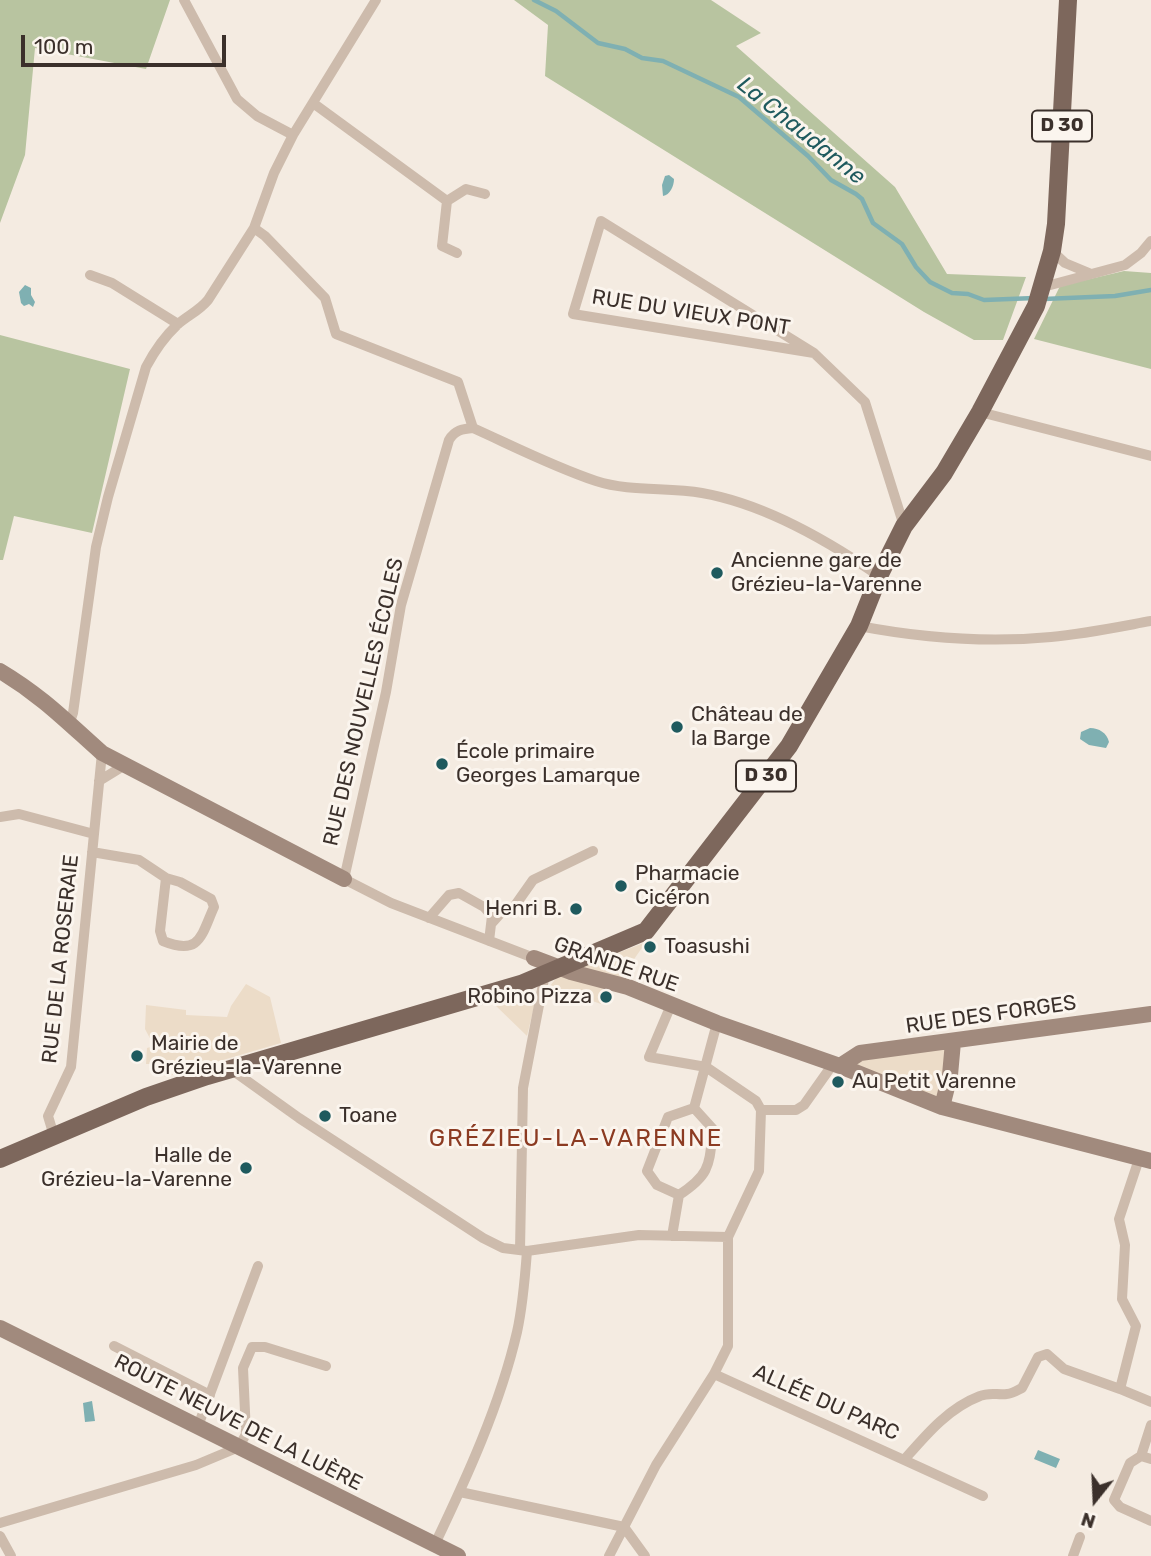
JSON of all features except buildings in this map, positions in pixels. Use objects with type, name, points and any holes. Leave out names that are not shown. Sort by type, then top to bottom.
[{"type":"main road","name":"D 30","points":[[0,1159],[137,1100],[521,984],[646,932],[789,746],[859,626],[879,576],[905,526],[944,473],[1036,306],[1052,251],[1057,212],[1068,0]]},
{"type":"street","points":[[184,0],[237,99],[257,116],[293,135]]},
{"type":"street","points":[[70,722],[96,547],[146,368],[156,348],[178,324],[199,310],[208,300],[254,228],[274,173],[293,135],[376,0]]},
{"type":"street","points":[[313,103],[447,201]]},
{"type":"street","points":[[447,201],[466,189],[485,194]]},
{"type":"street","points":[[447,201],[442,247],[457,253]]},
{"type":"street","name":"RUE DU VIEUX PONT","points":[[814,353],[573,314],[601,221],[814,353],[866,402],[905,526]]},
{"type":"street","points":[[254,228],[325,298],[336,334],[458,382],[473,428],[598,482],[701,493],[733,500],[793,525],[849,555],[879,576]]},
{"type":"street","points":[[1043,287],[1125,265],[1146,254],[1151,241]]},
{"type":"street","points":[[1052,251],[1065,263],[1088,273]]},
{"type":"street","points":[[90,275],[112,282],[178,324]]},
{"type":"street","points":[[980,412],[1151,456]]},
{"type":"street","name":"RUE DES NOUVELLES ÉCOLES","points":[[344,879],[386,692],[401,605],[444,455],[453,433],[473,428]]},
{"type":"street","points":[[859,626],[932,637],[995,640],[1052,637],[1151,621]]},
{"type":"street","name":"GRANDE RUE","points":[[0,671],[32,691],[102,753],[391,903],[534,958],[552,971],[628,987],[671,1006],[836,1065],[942,1107],[1145,1160]]},
{"type":"street","name":"RUE DE LA ROSERAIE","points":[[54,1136],[48,1116],[71,1067],[102,753]]},
{"type":"street","points":[[99,781],[125,765]]},
{"type":"street","points":[[0,817],[19,814],[94,834]]},
{"type":"street","points":[[492,923],[501,913],[514,907],[533,880],[593,851]]},
{"type":"street","points":[[92,852],[139,860],[166,878],[180,882],[211,899],[214,907],[199,941],[194,946],[184,947],[163,941],[160,931],[166,878]]},
{"type":"street","points":[[429,918],[449,895],[459,893],[484,907],[492,916],[489,941]]},
{"type":"street","points":[[435,1544],[460,1492],[506,1372],[517,1330],[524,1251],[523,1088],[552,971]]},
{"type":"street","points":[[609,1556],[656,1465],[729,1346],[728,1237],[759,1171],[761,1110],[756,1101],[706,1067],[649,1057],[671,1006]]},
{"type":"street","name":"RUE DES FORGES","points":[[836,1065],[860,1053],[1151,1014]]},
{"type":"street","points":[[694,1108],[717,1023]]},
{"type":"street","points":[[942,1107],[950,1075],[953,1042]]},
{"type":"street","points":[[761,1110],[796,1110],[804,1105],[836,1065]]},
{"type":"street","points":[[232,1070],[255,1089],[482,1238],[503,1248],[524,1251],[639,1235],[728,1237]]},
{"type":"street","points":[[673,1236],[679,1195],[699,1182],[709,1162],[713,1129],[694,1108]]},
{"type":"street","points":[[679,1195],[657,1185],[647,1171],[668,1117],[694,1108]]},
{"type":"street","points":[[1145,1160],[1119,1219],[1125,1245],[1122,1299],[1136,1326],[1121,1389],[1151,1402]]},
{"type":"street","points":[[198,1426],[258,1266]]},
{"type":"street","name":"ROUTE NEUVE DE LA LUÈRE","points":[[0,1328],[457,1556]]},
{"type":"street","points":[[114,1346],[210,1395]]},
{"type":"street","points":[[0,1523],[196,1465],[239,1447],[246,1434],[243,1368],[252,1347],[265,1347],[326,1366]]},
{"type":"street","name":"ALLÉE DU PARC","points":[[714,1374],[904,1460],[929,1431],[960,1407],[979,1396],[1008,1394],[1023,1388],[1038,1357],[1047,1354],[1064,1369],[1121,1389]]},
{"type":"street","points":[[1151,1425],[1146,1457],[1130,1463],[1114,1500],[1120,1507],[1151,1521]]},
{"type":"street","points":[[904,1460],[983,1496]]},
{"type":"street","points":[[460,1492],[624,1527],[645,1556]]},
{"type":"street","points":[[0,1536],[11,1556]]},
{"type":"street","points":[[1073,1556],[1080,1537]]},
{"type":"green space","points":[[0,0],[170,0],[146,69],[35,48],[25,155],[0,223]]},
{"type":"green space","points":[[514,0],[711,0],[761,33],[736,46],[895,187],[947,274],[1026,277],[1003,340],[974,340],[924,312],[545,76],[548,25]]},
{"type":"green space","points":[[1124,271],[1151,273],[1151,369],[1034,339],[1060,286]]},
{"type":"green space","points":[[0,335],[130,369],[92,533],[14,516],[3,560],[0,560]]},
{"type":"shaded area","points":[[646,942],[614,988],[606,986],[601,1004],[550,986],[557,977]]},
{"type":"shaded area","points":[[246,984],[270,997],[281,1043],[165,1077],[159,1064],[146,1064],[147,1048],[154,1046],[145,1029],[146,1005],[186,1010],[186,1015],[227,1017]]},
{"type":"shaded area","points":[[525,991],[533,997],[535,1003],[527,1036],[492,1005],[490,999]]},
{"type":"shaded area","points":[[952,1044],[942,1106],[840,1066],[860,1053]]},
{"type":"water","points":[[669,175],[674,179],[673,184],[670,192],[663,196],[662,185],[665,176]]},
{"type":"water","points":[[25,285],[31,288],[35,302],[33,307],[21,303],[19,292]]},
{"type":"water","points":[[1090,728],[1099,730],[1106,736],[1109,742],[1106,748],[1089,745],[1080,739],[1081,732]]},
{"type":"water","points":[[92,1401],[95,1421],[85,1422],[83,1403]]},
{"type":"water","points":[[1038,1450],[1060,1459],[1056,1468],[1034,1459]]},
{"type":"waterway","name":"La Chaudanne","points":[[534,0],[556,11],[598,43],[625,49],[642,58],[663,61],[739,97],[808,156],[831,180],[862,199],[873,223],[902,244],[916,267],[930,282],[952,293],[968,294],[984,300],[1035,298]]},
{"type":"waterway","name":"La Chaudanne","points":[[1044,299],[1115,296],[1151,290]]},
{"type":"place","name":"Ancienne gare de Grézieu-la-Varenne","points":[[717,573]]},
{"type":"place","name":"Château de la Barge","points":[[677,727]]},
{"type":"place","name":"École primaire Georges Lamarque","points":[[442,764]]},
{"type":"place","name":"Pharmacie Cicéron","points":[[621,886]]},
{"type":"place","name":"Henri B.","points":[[576,909]]},
{"type":"place","name":"Toasushi","points":[[650,947]]},
{"type":"place","name":"Robino Pizza","points":[[606,997]]},
{"type":"place","name":"Mairie de Grézieu-la-Varenne","points":[[137,1056]]},
{"type":"place","name":"Au Petit Varenne","points":[[838,1082]]},
{"type":"place","name":"Toane","points":[[325,1116]]},
{"type":"place","name":"Halle de Grézieu-la-Varenne","points":[[246,1168]]},
{"type":"district","name":"GRÉZIEU-LA-VARENNE","points":[[576,1139]]}]
